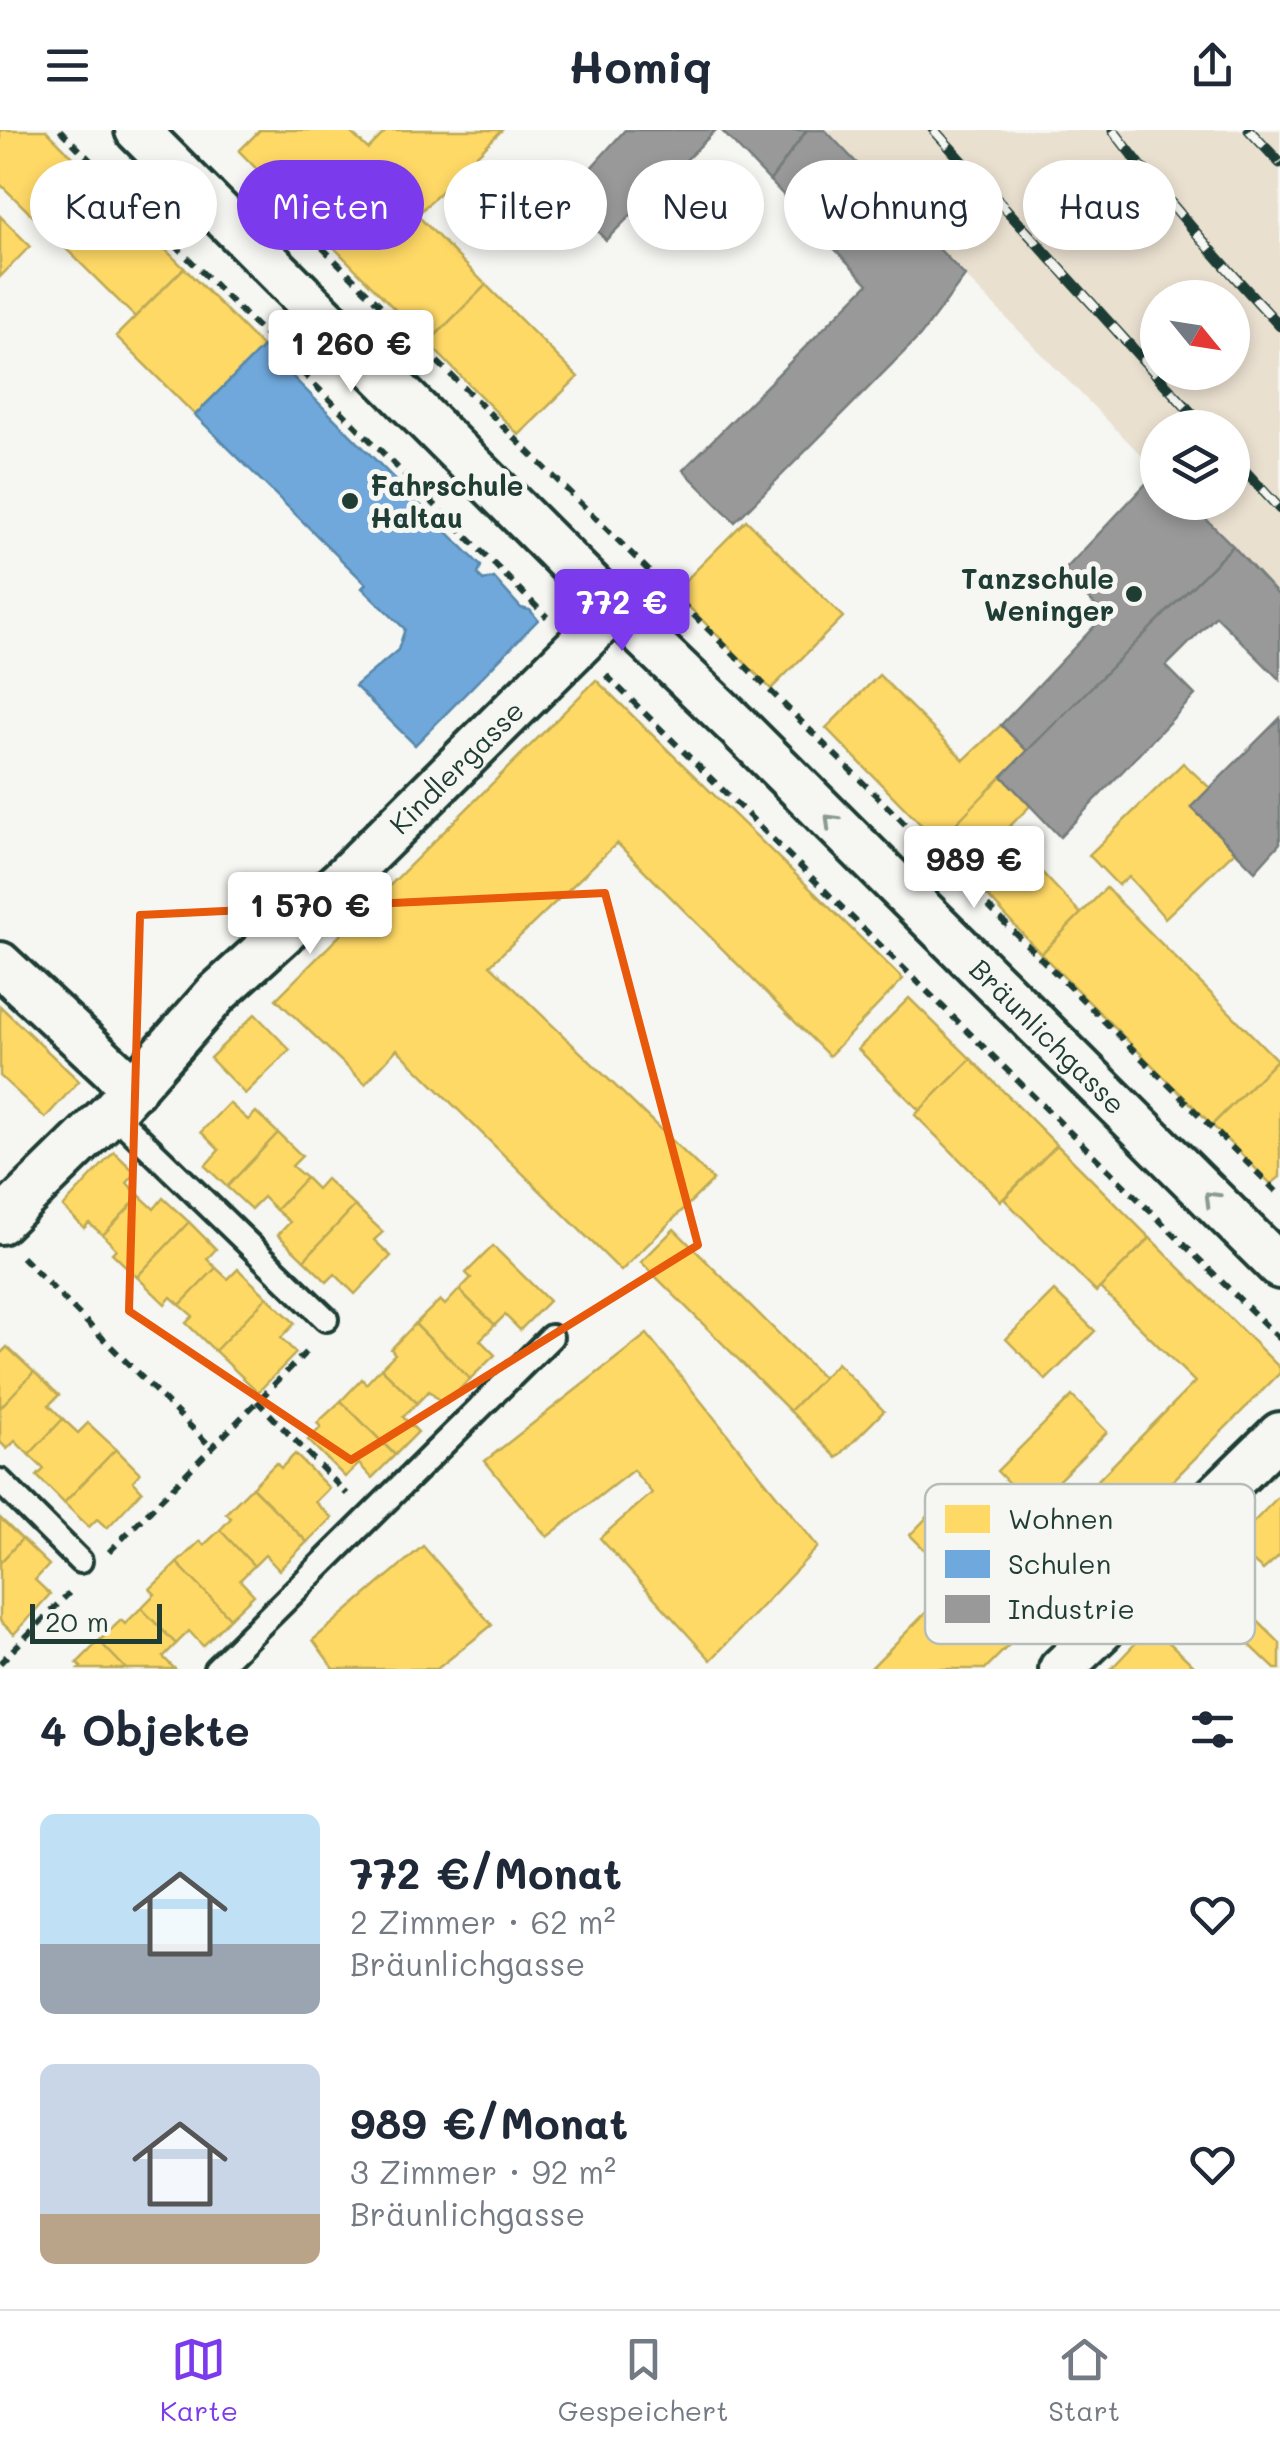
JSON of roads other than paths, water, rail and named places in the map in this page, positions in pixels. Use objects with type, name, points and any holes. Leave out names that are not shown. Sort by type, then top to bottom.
[{"type":"street","name":"Bräunlichgasse","points":[[137,130],[615,610],[736,725],[1280,1266]]},
{"type":"street","name":"Kindlergasse","points":[[7,1235],[217,994],[343,879],[615,610]]},
{"type":"street","points":[[0,964],[123,1101]]},
{"type":"street","points":[[1229,1484],[1280,1434]]},
{"type":"street","points":[[1061,1669],[1087,1644]]},
{"type":"lane","points":[[123,1101],[326,1319]]},
{"type":"lane","points":[[216,1669],[551,1337]]},
{"type":"lane","points":[[0,1481],[91,1559]]},
{"type":"railway","points":[[934,130],[1189,410]]},
{"type":"railway","points":[[1113,130],[1194,230],[1280,326]]},
{"type":"railway","points":[[1249,130],[1280,163]]},
{"type":"railway","points":[[1250,476],[1280,509]]},
{"type":"place","name":"Fahrschule Haltau","points":[[350,501]]},
{"type":"place","name":"Tanzschule Weninger","points":[[1134,594]]}]
